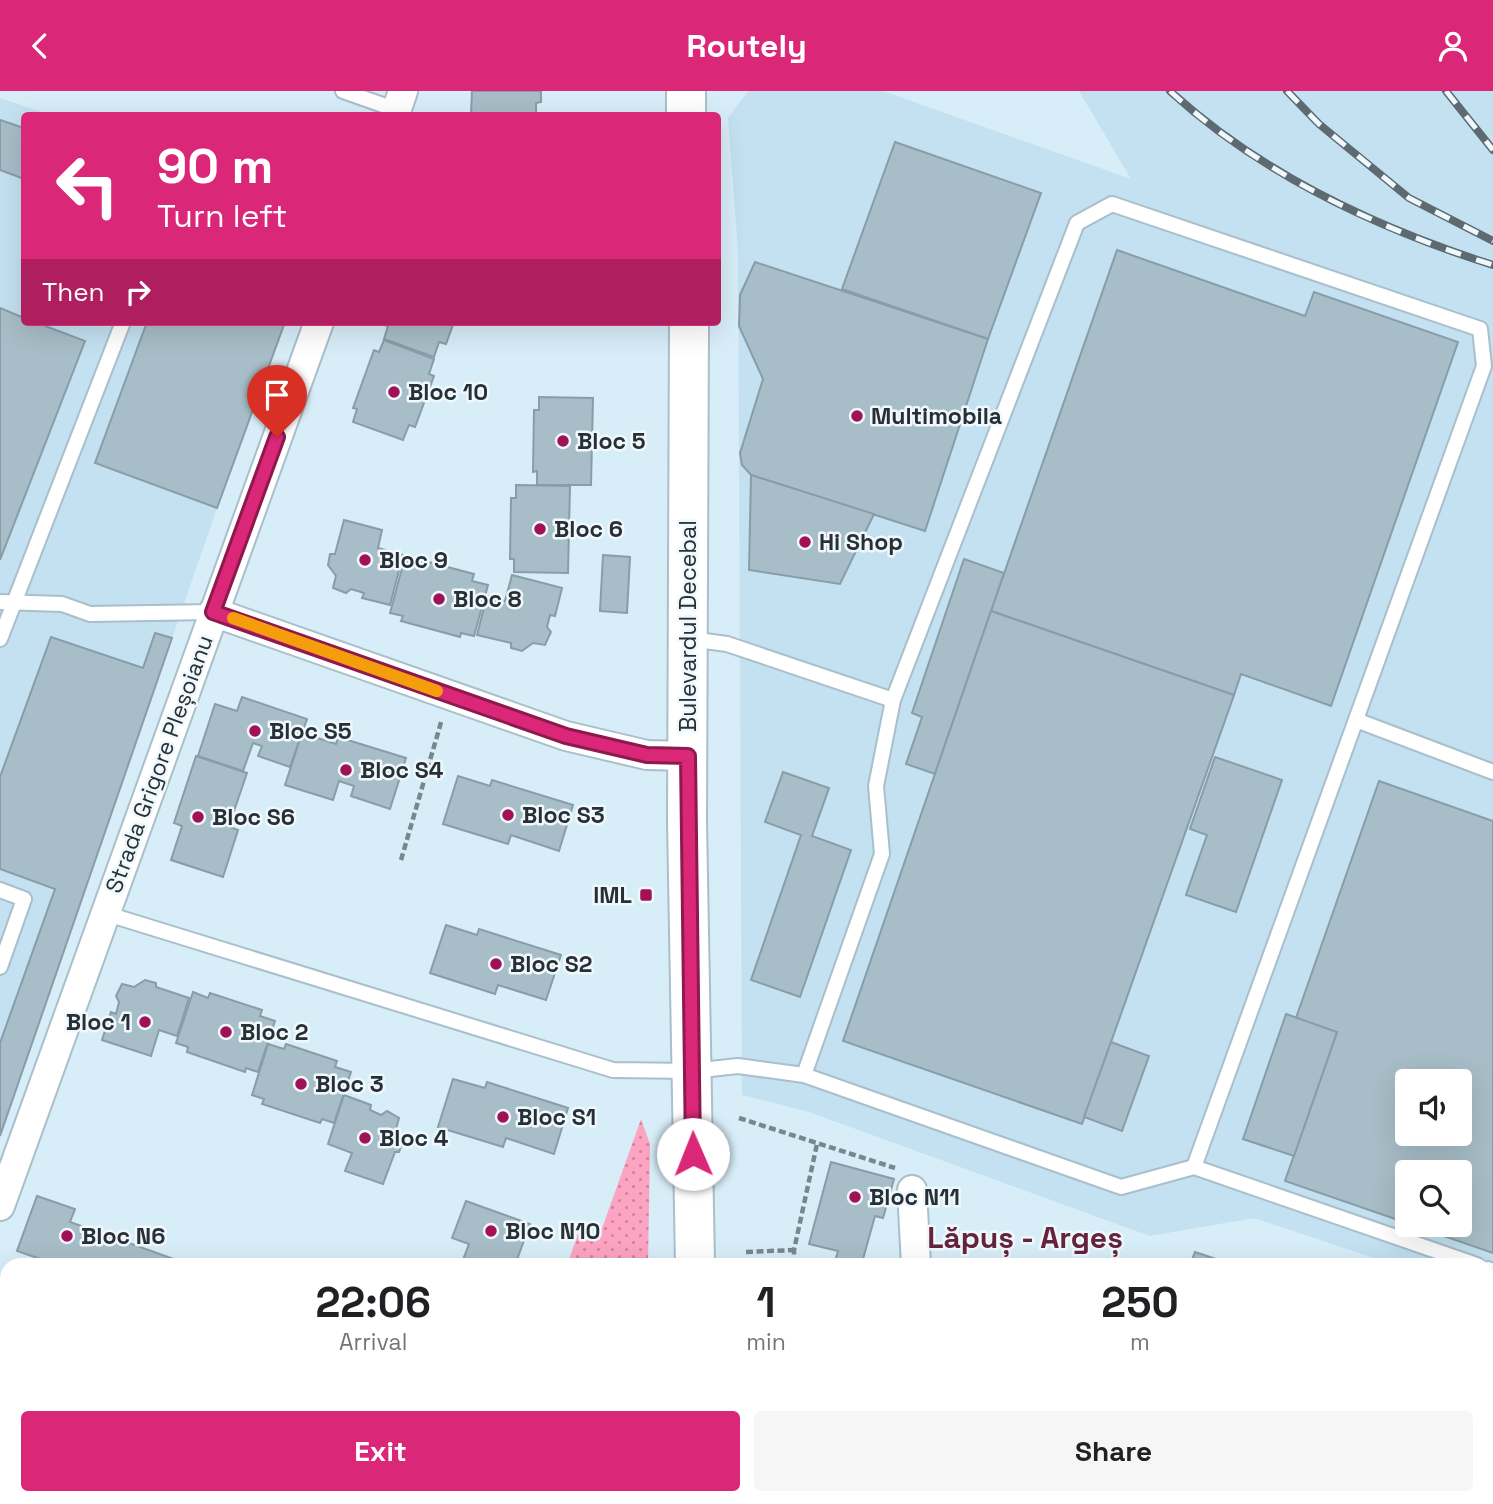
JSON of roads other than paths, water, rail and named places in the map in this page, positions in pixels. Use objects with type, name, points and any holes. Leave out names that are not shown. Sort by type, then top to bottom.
[{"type":"main road","points":[[686,91],[686,112]]},
{"type":"main road","name":"Bulevardul Decebal","points":[[689,326],[688,756],[695,1258]]},
{"type":"street","name":"Strada Grigore Pleșoianu","points":[[0,1206],[317,326]]},
{"type":"street","points":[[213,612],[566,736],[647,755],[688,756]]},
{"type":"street","points":[[912,1190],[916,1258]]},
{"type":"lane","points":[[343,91],[398,105]]},
{"type":"lane","points":[[804,1075],[882,854],[876,786],[893,700],[1077,223],[1112,204],[1480,329],[1484,366],[1194,1167]]},
{"type":"lane","points":[[0,639],[7,602],[121,326]]},
{"type":"lane","points":[[7,602],[62,604],[90,614],[213,612]]},
{"type":"lane","points":[[688,639],[727,644],[893,700]]},
{"type":"lane","points":[[1356,720],[1493,772]]},
{"type":"lane","points":[[0,890],[24,899],[0,967]]},
{"type":"lane","points":[[104,913],[613,1070],[692,1071],[738,1066],[804,1075],[1121,1187],[1194,1167],[1457,1258]]},
{"type":"railway","points":[[1170,91],[1205,121],[1281,173],[1363,216],[1493,265]]},
{"type":"railway","points":[[1287,91],[1319,124],[1409,198],[1493,241]]},
{"type":"railway","points":[[1446,91],[1493,150]]},
{"type":"place","name":"Bloc 10","points":[[394,392]]},
{"type":"place","name":"Multimobila","points":[[857,416]]},
{"type":"place","name":"Bloc 5","points":[[563,441]]},
{"type":"place","name":"Bloc 6","points":[[540,529]]},
{"type":"place","name":"Hi Shop","points":[[805,542]]},
{"type":"place","name":"Bloc 9","points":[[365,560]]},
{"type":"place","name":"Bloc 8","points":[[439,599]]},
{"type":"place","name":"Bloc S5","points":[[255,731]]},
{"type":"place","name":"Bloc S4","points":[[346,770]]},
{"type":"place","name":"Bloc S3","points":[[508,815]]},
{"type":"place","name":"Bloc S6","points":[[198,817]]},
{"type":"place","name":"IML","points":[[646,895]]},
{"type":"place","name":"Bloc S2","points":[[496,964]]},
{"type":"place","name":"Bloc 1","points":[[145,1022]]},
{"type":"place","name":"Bloc 2","points":[[226,1032]]},
{"type":"place","name":"Bloc 3","points":[[301,1084]]},
{"type":"place","name":"Bloc S1","points":[[503,1117]]},
{"type":"place","name":"Bloc 4","points":[[365,1138]]},
{"type":"place","name":"Bloc N11","points":[[855,1197]]},
{"type":"place","name":"Bloc N10","points":[[491,1231]]},
{"type":"place","name":"Bloc N6","points":[[67,1236]]},
{"type":"district","name":"Lăpuș - Argeș","points":[[1025,1237]]}]
